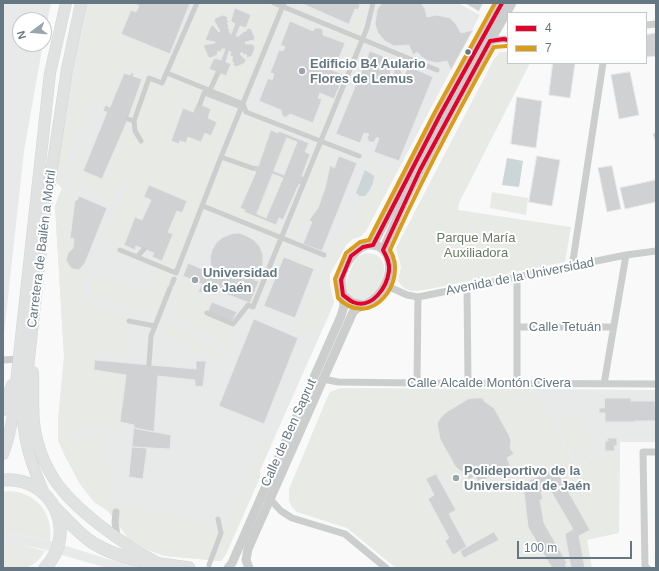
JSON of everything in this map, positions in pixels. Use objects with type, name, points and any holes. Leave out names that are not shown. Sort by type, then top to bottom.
[{"type":"highway","points":[[3,480],[24,482],[33,486],[44,494],[54,507],[81,534],[93,543],[110,552],[125,557],[189,568]]},
{"type":"highway","points":[[45,568],[53,559],[60,539],[60,523],[54,507]]},
{"type":"main road","name":"Carretera de Bailén a Motril","points":[[3,454],[14,412],[50,73],[66,3]]},
{"type":"main road","name":"Carretera de Bailén a Motril","points":[[44,494],[28,453],[23,423],[45,214],[67,70],[81,3]]},
{"type":"main road","points":[[31,338],[33,352],[34,423],[37,441],[44,462],[54,479],[78,506],[117,537],[141,554],[158,563]]},
{"type":"main road","points":[[3,410],[17,374]]},
{"type":"street","points":[[141,141],[135,131],[134,121],[149,78],[162,83],[197,3]]},
{"type":"street","points":[[274,3],[282,4],[437,70]]},
{"type":"street","points":[[207,313],[233,324],[248,305],[253,307],[363,39],[373,3]]},
{"type":"street","points":[[373,245],[440,114],[502,3]]},
{"type":"street","points":[[383,250],[410,192],[454,105],[512,3]]},
{"type":"street","points":[[120,250],[176,273],[282,4]]},
{"type":"street","points":[[490,41],[507,40]]},
{"type":"street","points":[[572,267],[603,64]]},
{"type":"street","points":[[167,73],[210,90],[242,106],[246,112],[359,156]]},
{"type":"street","points":[[210,90],[218,73]]},
{"type":"street","points":[[200,104],[204,93],[242,106]]},
{"type":"street","points":[[128,119],[134,121]]},
{"type":"street","points":[[221,158],[252,168]]},
{"type":"street","points":[[203,206],[324,255]]},
{"type":"street","points":[[373,245],[383,250],[387,255],[390,266],[385,285],[375,298],[363,305],[351,302],[343,295],[341,280],[351,256],[363,247],[373,245]]},
{"type":"street","points":[[137,257],[144,249]]},
{"type":"street","name":"Avenida de la Universidad","points":[[418,298],[626,255],[656,251]]},
{"type":"street","points":[[604,384],[626,255]]},
{"type":"street","points":[[517,278],[517,383]]},
{"type":"street","points":[[149,364],[151,336],[172,284]]},
{"type":"street","points":[[385,285],[407,295],[418,298],[417,383]]},
{"type":"street","points":[[467,288],[468,383]]},
{"type":"street","name":"Calle de Ben Saprut","points":[[228,568],[232,563],[341,316],[344,306],[343,295]]},
{"type":"street","name":"Calle de Ben Saprut","points":[[249,568],[246,560],[248,549],[353,312],[356,308],[363,305]]},
{"type":"street","points":[[129,321],[155,326]]},
{"type":"street","name":"Calle Tetuán","points":[[517,327],[613,327]]},
{"type":"street","points":[[3,360],[19,359]]},
{"type":"street","name":"Calle Alcalde Montón Civera","points":[[323,379],[338,382],[656,384]]},
{"type":"street","points":[[647,568],[645,567],[643,452],[656,452]]},
{"type":"street","name":"Calle de Ben Saprut","points":[[270,499],[281,512],[292,518],[345,534],[386,568]]},
{"type":"street","points":[[102,526],[108,524],[113,519],[116,512],[115,522],[117,537]]},
{"type":"street","points":[[209,565],[221,533],[218,519]]},
{"type":"shaded area","points":[[3,3],[51,3],[49,12],[12,12],[12,52],[42,52],[24,151],[3,343]]},
{"type":"shaded area","name":"Universidad de Jaén","points":[[85,3],[458,3],[480,15],[366,231],[360,237],[353,239],[347,244],[330,274],[330,285],[334,302],[332,308],[260,470],[260,477],[226,554],[221,561],[165,556],[148,550],[128,538],[108,511],[94,502],[80,484],[58,440],[58,421],[64,357],[55,206],[62,188],[53,180]]},
{"type":"shaded area","points":[[507,158],[523,161],[519,187],[502,185]]},
{"type":"shaded area","points":[[365,170],[374,176],[374,179],[367,194],[365,196],[360,196],[356,193]]},
{"type":"shaded area","points":[[532,389],[655,390],[656,442],[620,442],[620,456],[594,456],[577,466]]},
{"type":"shaded area","points":[[3,533],[50,541],[142,568],[107,568],[38,548],[3,543]]},
{"type":"green space","points":[[90,3],[133,3],[121,34],[176,59],[200,3],[264,3],[278,9],[240,101],[207,88],[193,112],[183,109],[171,140],[179,144],[180,141],[186,143],[188,137],[201,142],[205,133],[211,136],[208,118],[213,105],[263,125],[262,127],[271,130],[258,166],[253,165],[251,170],[256,172],[240,207],[245,210],[245,213],[264,220],[265,217],[257,214],[287,138],[297,142],[265,220],[276,225],[279,218],[284,219],[299,184],[300,185],[310,154],[313,156],[282,235],[202,202],[157,311],[97,300],[91,296],[96,273],[143,290],[151,287],[156,280],[173,234],[169,232],[177,211],[182,213],[187,201],[149,185],[144,197],[150,200],[142,220],[135,218],[122,249],[104,241],[129,184],[122,182],[115,200],[70,179],[69,176],[78,148],[87,151],[80,172],[103,180],[142,80],[145,82],[141,97],[147,95],[152,82],[164,88],[176,65],[170,63],[149,72],[127,64],[110,104],[90,99],[60,182],[69,193],[70,196],[68,205],[75,200],[70,238],[74,239],[73,248],[68,253],[66,260],[72,268],[79,270],[84,266],[86,269],[82,293],[82,306],[130,313],[125,356],[96,353],[94,370],[126,375],[120,422],[113,428],[72,428],[72,438],[97,438],[102,443],[99,463],[115,466],[112,499],[116,511],[120,514],[121,509],[170,512],[223,534],[262,442],[271,446],[260,470],[260,477],[226,554],[221,561],[165,556],[148,550],[128,538],[108,511],[94,502],[80,484],[58,440],[58,421],[64,357],[55,206],[62,188],[53,180],[72,98]]},
{"type":"green space","points":[[290,14],[314,24],[312,26],[308,24],[305,26],[288,18]]},
{"type":"green space","points":[[356,14],[364,17],[365,24],[360,34],[349,30]]},
{"type":"green space","points":[[334,32],[359,40],[344,75],[340,73],[349,45],[345,43],[346,41],[332,36]]},
{"type":"green space","name":"Parque María Auxiliadora","points":[[500,52],[507,52],[507,64],[529,64],[459,203],[458,210],[571,227],[565,262],[424,290],[413,291],[404,288],[398,281],[401,267],[396,248],[494,59]]},
{"type":"green space","points":[[328,100],[333,102],[320,135],[292,123],[293,119],[313,126],[314,124],[318,124]]},
{"type":"green space","points":[[322,149],[329,153],[325,188],[320,203],[291,238],[288,236]]},
{"type":"green space","points":[[367,166],[385,173],[397,170],[366,230],[348,242],[337,258],[329,276],[329,290],[332,302],[318,336],[298,327],[308,301],[337,238],[358,219],[364,203],[373,193],[376,176],[366,168]]},
{"type":"green space","points":[[492,192],[528,198],[526,215],[490,208]]},
{"type":"green space","points":[[281,250],[317,263],[313,268],[284,257],[270,293],[265,289]]},
{"type":"green space","points":[[367,253],[378,256],[383,263],[384,272],[382,282],[376,291],[370,298],[362,301],[354,299],[349,295],[346,284],[355,260],[359,256]]},
{"type":"green space","points":[[182,280],[198,286],[195,294],[209,297],[204,313],[237,327],[226,346],[190,323],[170,313]]},
{"type":"green space","points":[[164,321],[187,331],[223,356],[224,359],[206,358],[206,352],[187,350],[187,344],[176,343],[176,338],[165,336],[166,331],[160,331]]},
{"type":"green space","name":"Polideportivo de la Universidad de Jaén","points":[[340,388],[532,389],[577,466],[594,456],[620,456],[619,533],[587,540],[592,568],[396,568],[347,528],[297,512],[289,501],[289,489],[327,398],[330,392]]},
{"type":"green space","points":[[577,411],[598,450],[578,461],[558,422]]},
{"type":"green space","points":[[9,491],[27,495],[41,506],[49,522],[50,541],[3,533],[3,492]]},
{"type":"green space","points":[[3,543],[45,551],[32,565],[23,568],[3,568]]},
{"type":"building","points":[[134,3],[190,3],[170,54],[121,34],[131,10],[136,12],[139,6]]},
{"type":"building","points":[[301,3],[357,3],[360,5],[358,10],[355,9],[349,24]]},
{"type":"building","points":[[382,3],[421,3],[425,9],[427,17],[437,15],[450,18],[456,24],[461,33],[473,30],[451,70],[447,61],[437,63],[428,61],[417,52],[413,55],[409,45],[394,46],[385,41],[378,33],[375,24],[377,10]]},
{"type":"building","points":[[465,3],[483,3],[479,11]]},
{"type":"building","points":[[235,8],[251,15],[246,28],[240,26],[236,36],[242,34],[243,31],[245,32],[248,28],[251,29],[255,38],[254,40],[245,42],[246,44],[253,44],[255,48],[252,56],[247,58],[246,54],[243,55],[242,52],[240,54],[246,60],[245,63],[236,67],[233,65],[233,57],[230,56],[231,52],[229,51],[226,62],[231,64],[226,76],[209,69],[214,58],[221,60],[225,49],[222,49],[221,52],[218,51],[217,55],[211,58],[208,57],[204,45],[215,43],[205,40],[211,26],[213,25],[219,32],[220,31],[214,21],[215,18],[223,15],[228,17],[227,20],[229,21],[227,24],[229,25],[228,28],[231,34],[235,24],[231,21]]},
{"type":"building","name":"Edificio B4 Aulario Flores de Lemus","points":[[290,21],[313,31],[315,28],[320,28],[323,30],[323,35],[345,43],[336,66],[332,65],[330,69],[344,75],[334,99],[320,93],[318,98],[322,99],[313,123],[290,114],[284,117],[281,110],[259,101],[268,78],[272,80],[274,74],[270,73],[279,50],[283,51],[285,47],[281,45]]},
{"type":"building","points":[[656,33],[656,56],[647,57],[647,35]]},
{"type":"building","points":[[370,51],[395,61],[390,73],[393,74],[394,70],[399,69],[402,72],[400,77],[403,79],[408,66],[433,77],[399,161],[374,152],[379,138],[376,138],[374,142],[369,142],[367,138],[369,134],[364,133],[360,143],[336,134]]},
{"type":"building","points":[[553,64],[575,64],[570,98],[549,95]]},
{"type":"building","points":[[132,72],[134,74],[133,76],[142,79],[128,119],[102,179],[83,171],[107,112],[103,111],[105,105],[110,107],[124,73],[130,75]]},
{"type":"building","points":[[630,72],[639,115],[619,119],[611,75]]},
{"type":"building","points":[[517,97],[542,101],[536,148],[511,144]]},
{"type":"building","points":[[197,103],[211,109],[208,118],[217,122],[211,136],[205,133],[201,142],[188,137],[186,143],[180,141],[179,144],[171,141],[183,108],[193,112]]},
{"type":"building","points":[[271,130],[278,133],[279,131],[309,143],[305,152],[310,154],[302,176],[304,177],[301,185],[299,184],[283,220],[279,218],[276,225],[244,212],[245,210],[240,208],[256,172],[251,170],[253,165],[258,166]],"holes":[[[287,138],[297,142],[284,175],[274,171]],[[273,174],[283,178],[266,218],[257,214]]]},
{"type":"building","points":[[656,133],[656,144],[653,134]]},
{"type":"building","points":[[339,156],[357,163],[322,251],[303,244],[312,222],[309,220],[318,208],[325,188],[330,165],[334,168]]},
{"type":"building","points":[[537,156],[560,160],[552,206],[529,202]]},
{"type":"building","points":[[612,166],[621,209],[607,212],[598,168]]},
{"type":"building","points":[[656,180],[656,202],[625,209],[620,188]]},
{"type":"building","points":[[149,185],[187,201],[182,213],[177,211],[168,232],[173,234],[162,261],[152,257],[154,253],[136,246],[135,250],[124,245],[135,217],[142,220],[151,200],[144,197]]},
{"type":"building","points":[[79,196],[107,208],[85,263],[79,270],[70,267],[66,260],[68,253],[73,248],[74,239],[70,238],[75,200],[77,200]]},
{"type":"building","points":[[239,233],[254,240],[260,247],[263,255],[263,264],[260,273],[254,280],[259,281],[250,303],[215,290],[212,294],[198,292],[202,284],[183,276],[188,263],[209,272],[211,267],[210,258],[216,243],[223,237]]},
{"type":"building","points":[[284,257],[314,269],[295,318],[264,306]]},
{"type":"building","points":[[212,302],[237,312],[232,322],[208,312]]},
{"type":"building","points":[[254,319],[298,338],[264,424],[219,406]]},
{"type":"building","points":[[95,360],[196,369],[196,361],[206,361],[203,387],[195,386],[195,380],[158,376],[154,432],[134,428],[134,425],[120,422],[126,375],[94,370]]},
{"type":"building","points":[[483,398],[484,401],[494,408],[509,435],[511,441],[510,448],[514,454],[507,458],[510,465],[480,482],[475,476],[469,480],[466,474],[455,466],[440,439],[437,423],[448,411],[468,399]]},
{"type":"building","points":[[605,398],[631,398],[631,401],[655,401],[656,421],[605,422],[605,413],[599,413],[599,408],[604,408]]},
{"type":"building","points":[[134,428],[171,435],[170,449],[132,447]]},
{"type":"building","points":[[607,438],[617,438],[617,446],[614,446],[615,451],[605,451],[605,441],[608,441]]},
{"type":"building","points":[[132,447],[147,448],[143,479],[129,477]]},
{"type":"building","points":[[555,468],[590,530],[579,536],[585,568],[571,568],[565,534],[573,529],[549,488],[541,492],[543,499],[540,500],[544,523],[567,563],[565,564],[567,568],[552,568],[528,527],[523,484]]},
{"type":"building","points":[[436,474],[456,510],[449,514],[467,547],[453,555],[445,541],[449,538],[428,499],[434,495],[426,479]]},
{"type":"building","points":[[494,532],[499,540],[464,558],[460,551]]},
{"type":"transit line","name":"7","points":[[495,3],[435,112],[369,240],[360,242],[346,253],[335,279],[338,298],[350,307],[363,309],[374,305],[384,298],[391,288],[395,275],[395,262],[390,250],[414,198],[494,47],[507,46]]},
{"type":"transit line","name":"4","points":[[502,3],[440,115],[373,245],[363,247],[351,256],[341,280],[343,295],[351,301],[360,304],[366,303],[377,296],[382,290],[388,277],[389,268],[388,260],[383,250],[420,170],[490,41],[507,40]]},
{"type":"place","name":"Edificio B4 Aulario Flores de Lemus","points":[[302,71]]},
{"type":"place","name":"Universidad de Jaén","points":[[195,280]]},
{"type":"place","name":"Polideportivo de la Universidad de Jaén","points":[[456,478]]}]
